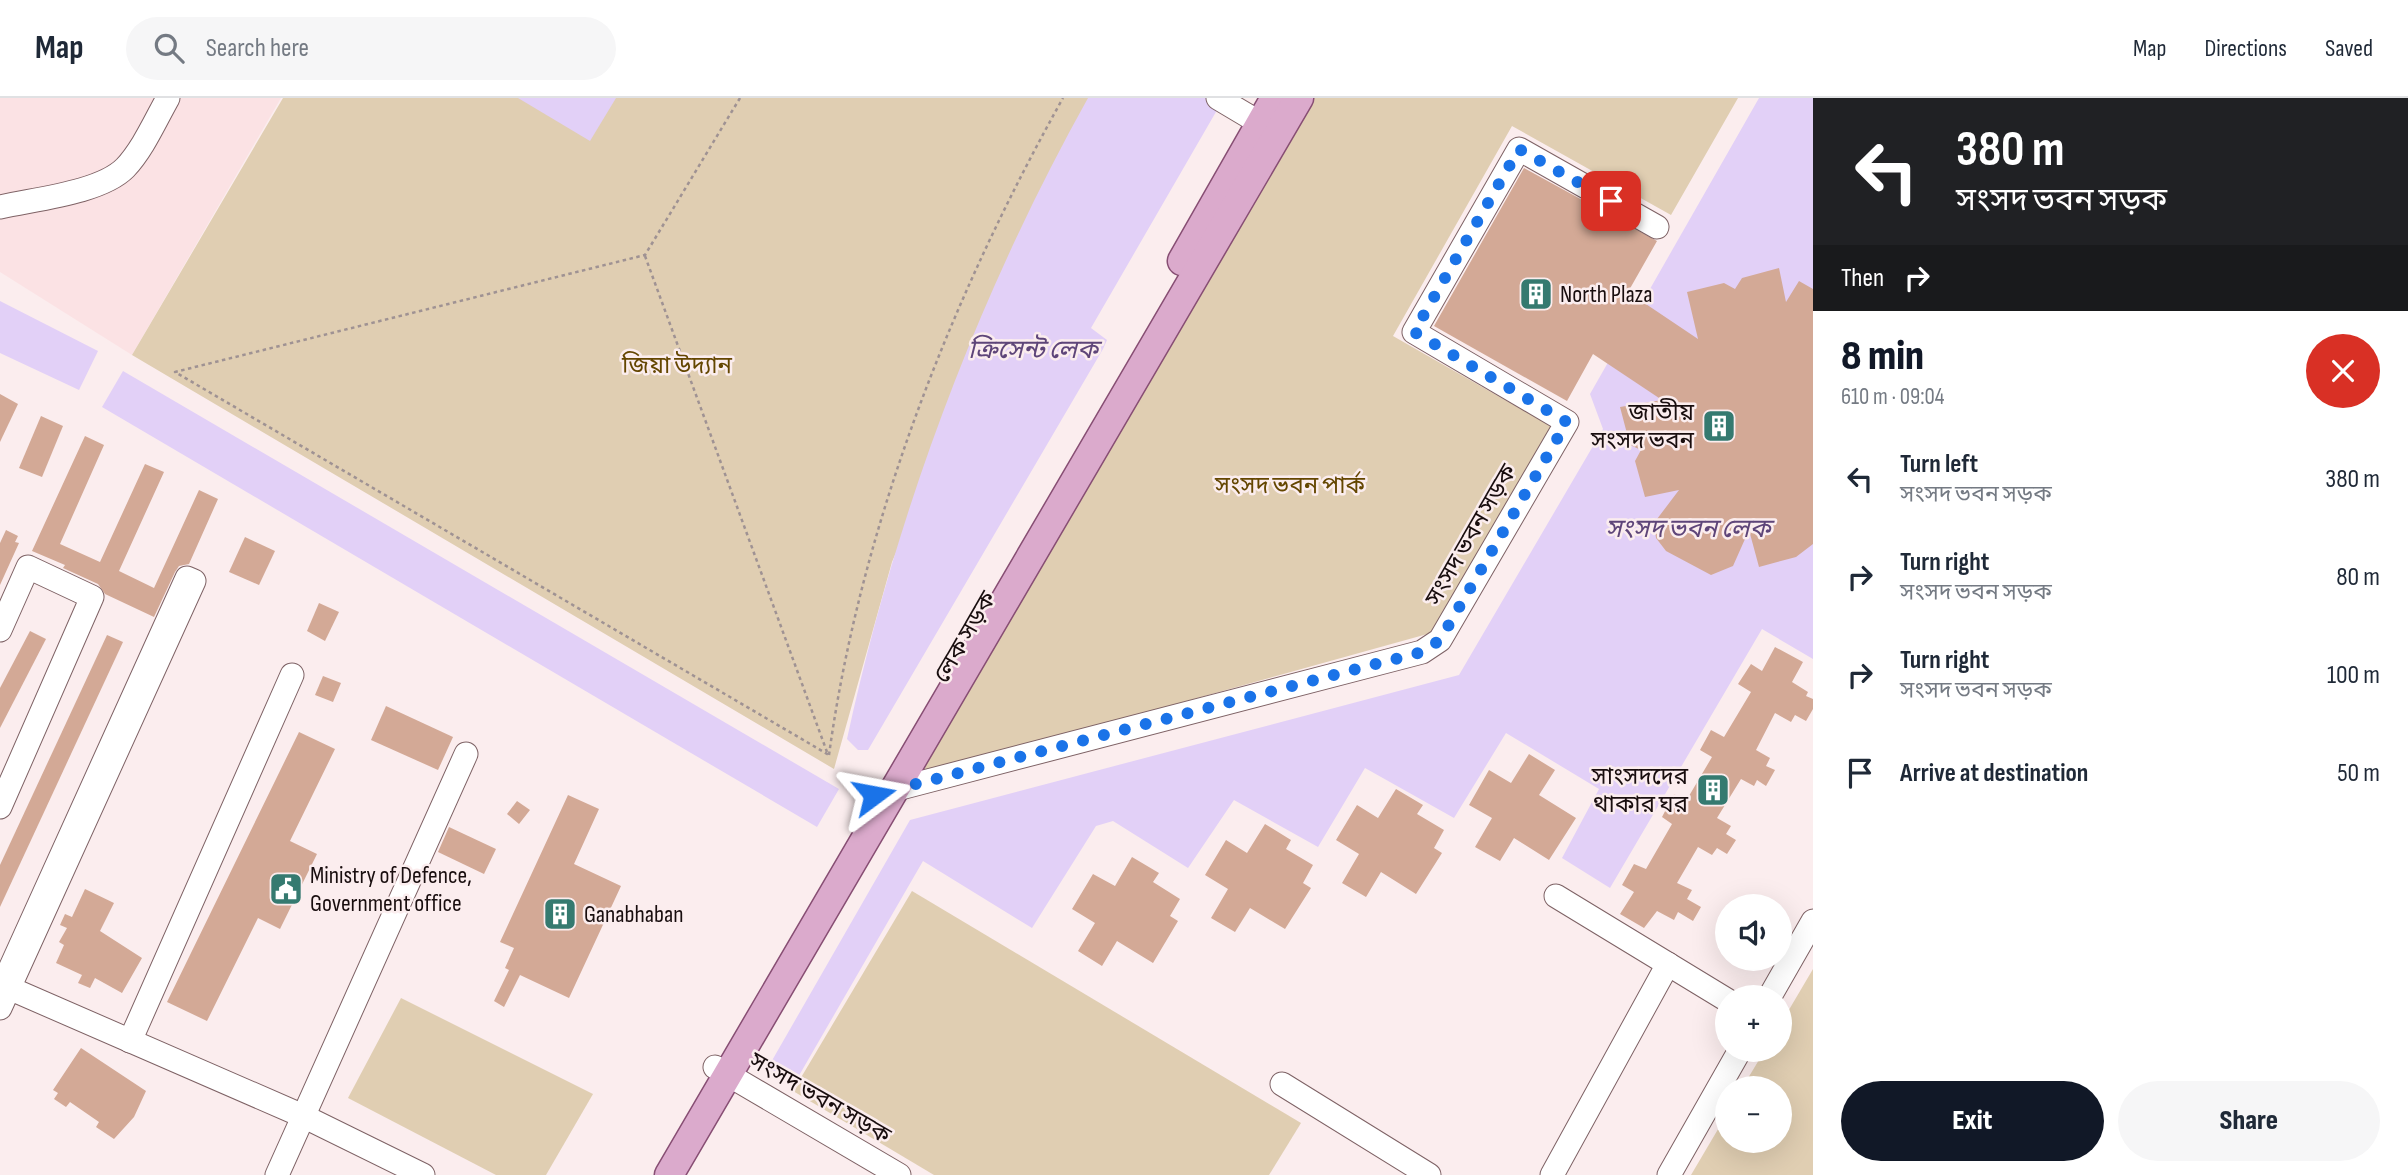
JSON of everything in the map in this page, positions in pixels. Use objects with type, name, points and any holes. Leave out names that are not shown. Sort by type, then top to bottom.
[{"type":"main road","name":"লেক সড়ক","points":[[653,1175],[721,1071],[884,793],[1275,98]]},
{"type":"main road","points":[[884,793],[1299,98]]},
{"type":"main road","points":[[669,1175],[721,1071]]},
{"type":"lane","points":[[0,206],[87,187],[115,177],[135,156],[168,98]]},
{"type":"lane","points":[[1218,98],[1260,123]]},
{"type":"lane","name":"সংসদ ভবন সড়ক","points":[[884,793],[1408,655],[1440,640],[1567,422],[1414,332],[1519,149],[1657,227]]},
{"type":"lane","points":[[0,630],[28,567],[92,597],[0,807]]},
{"type":"lane","points":[[187,578],[194,581],[2,990],[187,578]]},
{"type":"lane","points":[[130,1041],[292,675]]},
{"type":"lane","points":[[277,1175],[466,754]]},
{"type":"lane","points":[[1556,896],[1715,993]]},
{"type":"lane","points":[[1776,985],[1813,921]]},
{"type":"lane","points":[[1552,1175],[1668,964]]},
{"type":"lane","points":[[2,990],[130,1041],[303,1116],[423,1175]]},
{"type":"lane","points":[[1669,1175],[1733,1062]]},
{"type":"lane","name":"সংসদ ভবন সড়ক","points":[[721,1071],[899,1175]]},
{"type":"lane","points":[[1282,1084],[1414,1171]]},
{"type":"path","points":[[740,98],[645,255],[175,372],[828,755]]},
{"type":"path","points":[[828,755],[839,675],[858,592],[901,461],[962,300],[1063,98]]},
{"type":"path","points":[[645,255],[828,755]]},
{"type":"shaded area","points":[[0,98],[281,98],[132,355],[0,272]]},
{"type":"green space","name":"জিয়া উদ্যান","points":[[283,98],[1092,98],[892,562],[834,769],[132,355]]},
{"type":"green space","name":"সংসদ ভবন পার্ক","points":[[1305,98],[1738,98],[1671,215],[1512,126],[1393,336],[1554,428],[1431,633],[910,778]]},
{"type":"green space","points":[[912,891],[1301,1123],[1269,1175],[934,1175],[793,1091]]},
{"type":"green space","points":[[1813,969],[1813,1175],[1691,1175],[1715,1134],[1715,1153],[1792,1153],[1792,1076],[1749,1076],[1758,1062],[1792,1062],[1792,1005]]},
{"type":"green space","points":[[401,998],[593,1094],[546,1175],[496,1175],[348,1098]]},
{"type":"water","points":[[518,98],[616,98],[590,141]]},
{"type":"water","name":"ক্রিসেন্ট লেক","points":[[1088,98],[1224,98],[1091,328],[1107,340],[1103,349],[868,750],[858,750],[847,739],[889,573],[915,491],[944,410],[1010,251]]},
{"type":"water","name":"সংসদ ভবন লেক","points":[[1759,98],[1813,98],[1813,659],[1762,629],[1610,888],[1562,858],[1599,789],[1506,733],[1454,818],[1365,768],[1318,847],[1234,800],[1188,868],[1113,821],[1096,826],[1032,928],[923,861],[793,1086],[766,1071],[910,820],[1459,675],[1603,429],[1590,394]]},
{"type":"water","points":[[0,301],[98,351],[79,390],[0,353]]},
{"type":"water","points":[[123,371],[839,789],[817,827],[102,407]]},
{"type":"building","name":"জাতীয় সংসদ ভবন","points":[[1524,168],[1657,241],[1628,292],[1698,339],[1687,292],[1724,283],[1735,289],[1742,278],[1779,268],[1786,302],[1799,281],[1813,289],[1813,544],[1796,557],[1759,567],[1749,530],[1733,566],[1711,575],[1666,551],[1656,538],[1654,523],[1679,490],[1645,497],[1635,461],[1641,450],[1630,445],[1620,407],[1662,400],[1593,354],[1567,401],[1434,326]]},
{"type":"building","points":[[0,394],[18,404],[0,442]]},
{"type":"building","points":[[41,416],[63,426],[42,477],[19,468]]},
{"type":"building","points":[[85,436],[104,445],[60,544],[100,562],[145,464],[164,472],[119,571],[154,588],[199,490],[218,499],[189,564],[179,566],[175,572],[154,617],[105,594],[98,584],[63,568],[65,565],[32,551]]},
{"type":"building","points":[[6,530],[18,536],[15,542],[19,543],[0,585],[0,543]]},
{"type":"building","points":[[245,537],[275,551],[259,585],[229,572]]},
{"type":"building","points":[[319,603],[339,612],[325,641],[307,631]]},
{"type":"building","points":[[30,631],[46,639],[0,728],[0,688]]},
{"type":"building","points":[[107,635],[123,642],[0,907],[0,865]]},
{"type":"building","name":"সাংসদদের থাকার ঘর","points":[[1775,647],[1803,662],[1792,682],[1808,692],[1806,696],[1813,699],[1813,709],[1806,721],[1795,715],[1791,722],[1775,713],[1756,750],[1770,758],[1766,766],[1775,770],[1766,786],[1757,780],[1754,786],[1741,779],[1717,818],[1731,826],[1726,834],[1736,840],[1727,854],[1717,848],[1712,855],[1698,847],[1677,883],[1692,890],[1687,899],[1701,907],[1693,921],[1678,912],[1674,920],[1657,911],[1644,928],[1620,914],[1634,892],[1622,885],[1634,864],[1646,869],[1672,824],[1662,817],[1674,794],[1686,801],[1712,757],[1700,750],[1711,730],[1724,737],[1751,692],[1738,684],[1751,664],[1762,671]]},
{"type":"building","points":[[323,676],[341,683],[333,702],[315,695]]},
{"type":"building","points":[[386,706],[453,737],[438,770],[371,740]]},
{"type":"building","points":[[299,732],[335,749],[290,841],[317,854],[280,929],[258,918],[207,1021],[167,1002]]},
{"type":"building","points":[[1529,754],[1555,770],[1539,795],[1576,818],[1549,860],[1514,838],[1500,861],[1475,847],[1492,818],[1469,805],[1489,770],[1511,783]]},
{"type":"building","points":[[1396,789],[1423,805],[1417,814],[1444,830],[1434,848],[1442,853],[1416,894],[1381,872],[1366,897],[1342,883],[1359,854],[1336,840],[1357,805],[1378,818]]},
{"type":"building","name":"Ganabhaban","points":[[568,795],[599,809],[574,864],[621,886],[569,998],[520,975],[504,1007],[494,1001],[509,970],[505,968],[514,948],[500,942]]},
{"type":"building","points":[[517,801],[530,810],[519,824],[507,814]]},
{"type":"building","points":[[1265,824],[1291,840],[1286,849],[1313,865],[1303,883],[1311,888],[1285,929],[1250,908],[1235,932],[1211,918],[1228,889],[1205,875],[1226,840],[1247,853]]},
{"type":"building","points":[[449,827],[496,849],[484,874],[438,852]]},
{"type":"building","points":[[1132,857],[1159,873],[1153,882],[1180,899],[1170,916],[1178,921],[1153,963],[1117,941],[1102,966],[1078,951],[1095,923],[1072,909],[1093,874],[1115,886]]},
{"type":"building","points":[[85,889],[114,903],[100,931],[142,958],[122,993],[95,978],[90,988],[78,983],[82,975],[56,963],[64,945],[59,942],[67,928],[60,925],[65,914],[72,917]]},
{"type":"building","points":[[81,1048],[146,1091],[134,1117],[114,1139],[96,1127],[99,1122],[70,1102],[66,1107],[54,1099],[58,1093],[53,1090]]},
{"type":"place","name":"North Plaza","points":[[1536,294]]},
{"type":"place","name":"জাতীয় সংসদ ভবন","points":[[1719,426]]},
{"type":"place","name":"সাংসদদের থাকার ঘর","points":[[1713,790]]},
{"type":"place","name":"Ministry of Defence, Government office","points":[[286,889]]},
{"type":"place","name":"Ganabhaban","points":[[560,914]]},
{"type":"route","points":[[874,795],[1422,652],[1440,640],[1567,422],[1414,332],[1519,149],[1611,201]]}]
